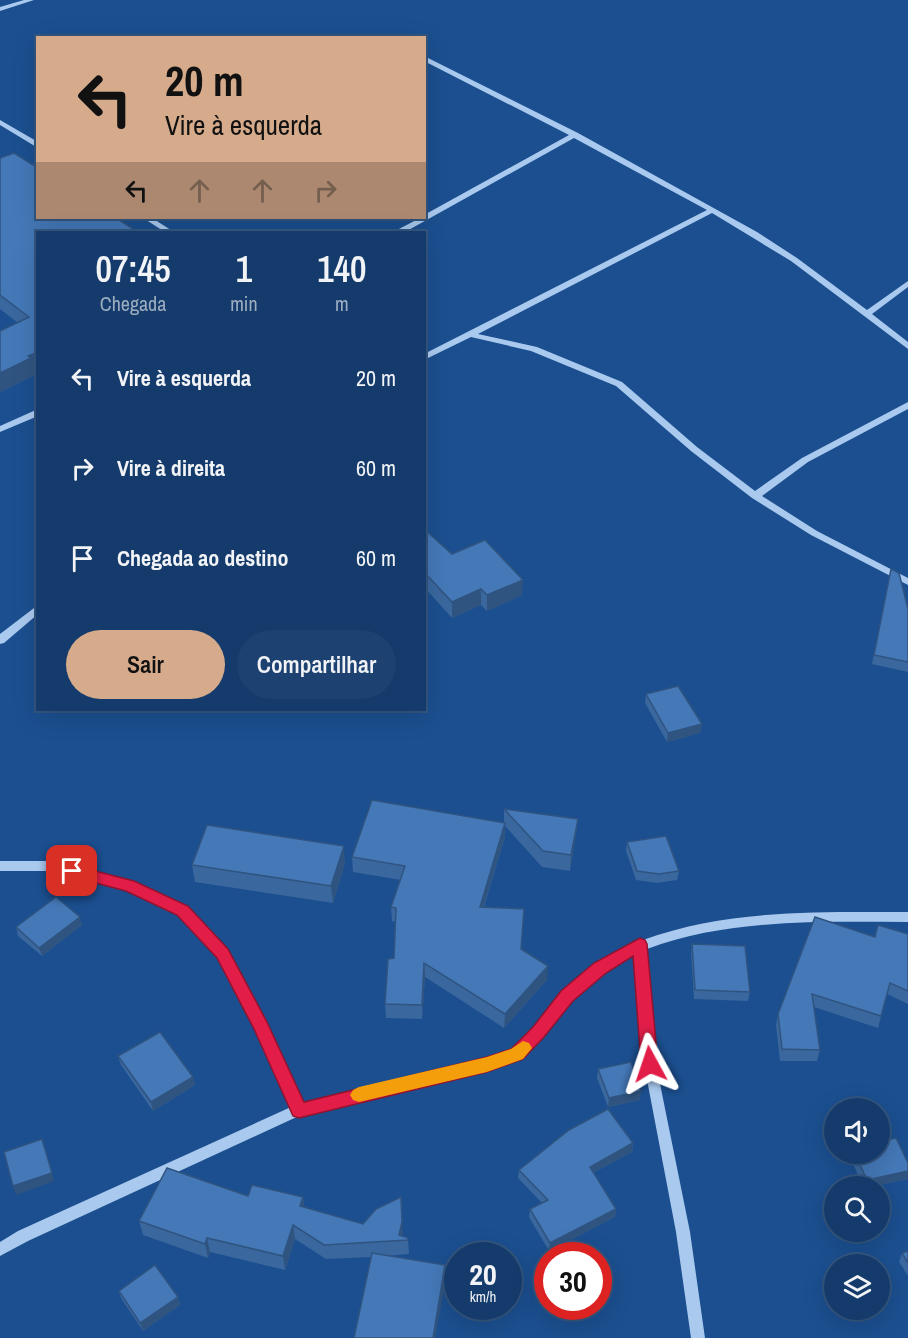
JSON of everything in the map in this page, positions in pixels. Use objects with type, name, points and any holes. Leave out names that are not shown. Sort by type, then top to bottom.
[{"type":"street","points":[[0,9],[31,0]]},
{"type":"street","points":[[426,59],[575,135],[755,234],[908,346]]},
{"type":"street","points":[[0,122],[36,145]]},
{"type":"street","points":[[426,218],[575,135]]},
{"type":"street","points":[[426,357],[711,211]]},
{"type":"street","points":[[149,219],[168,231]]},
{"type":"street","points":[[402,231],[423,219]]},
{"type":"street","points":[[867,314],[908,283]]},
{"type":"street","points":[[468,334],[534,349],[619,384],[694,449],[755,496],[814,532],[908,582]]},
{"type":"street","points":[[426,351],[435,353]]},
{"type":"street","points":[[755,496],[805,460],[908,405]]},
{"type":"street","points":[[0,429],[36,413]]},
{"type":"street","points":[[0,640],[36,610]]},
{"type":"street","points":[[0,866],[52,866],[129,885],[183,910],[222,953],[261,1027],[299,1110]]},
{"type":"street","points":[[0,1249],[23,1236],[299,1110],[487,1065],[517,1054],[567,996],[600,968],[640,944],[716,926],[792,918],[908,917]]},
{"type":"street","points":[[640,944],[650,1064],[683,1232],[698,1338]]},
{"type":"building","points":[[14,153],[33,165],[36,164],[36,219],[118,219],[136,231],[36,231],[36,353],[28,356],[31,358],[0,373],[0,331],[29,317],[0,295],[0,158]]},
{"type":"building","points":[[426,531],[452,554],[485,540],[523,580],[487,595],[481,589],[452,602],[426,574]]},
{"type":"building","points":[[891,569],[899,573],[908,609],[908,662],[874,655]]},
{"type":"building","points":[[678,686],[702,724],[668,733],[646,694]]},
{"type":"building","points":[[372,800],[505,823],[480,907],[524,909],[521,949],[548,966],[505,1014],[424,963],[422,1005],[385,1004],[388,959],[394,958],[396,908],[391,907],[405,866],[352,857]]},
{"type":"building","points":[[504,809],[578,819],[571,855],[543,851]]},
{"type":"building","points":[[207,825],[344,846],[331,886],[192,865]]},
{"type":"building","points":[[666,836],[679,871],[659,874],[637,871],[627,842]]},
{"type":"building","points":[[56,897],[80,917],[39,948],[16,927]]},
{"type":"building","points":[[815,917],[875,937],[878,925],[908,934],[908,991],[890,983],[881,1016],[812,994],[820,1050],[782,1049],[778,1014]]},
{"type":"building","points":[[692,944],[745,946],[750,992],[695,990]]},
{"type":"building","points":[[160,1032],[193,1077],[151,1102],[118,1056]]},
{"type":"building","points":[[631,1062],[641,1091],[609,1098],[598,1069]]},
{"type":"building","points":[[608,1109],[633,1143],[590,1167],[616,1209],[549,1242],[530,1209],[548,1200],[519,1170],[569,1130]]},
{"type":"building","points":[[896,1138],[908,1163],[908,1171],[885,1176],[865,1176],[860,1164],[890,1164],[890,1139]]},
{"type":"building","points":[[42,1139],[52,1173],[13,1186],[4,1152]]},
{"type":"building","points":[[167,1168],[248,1196],[252,1185],[303,1197],[300,1206],[363,1224],[376,1209],[401,1197],[402,1222],[399,1235],[408,1240],[324,1245],[293,1225],[283,1256],[207,1238],[205,1244],[139,1221]]},
{"type":"building","points":[[908,1251],[908,1263],[902,1253]]},
{"type":"building","points":[[372,1253],[444,1265],[433,1338],[354,1338]]},
{"type":"building","points":[[155,1265],[178,1297],[140,1323],[119,1291]]},
{"type":"slow traffic","points":[[359,1095],[487,1065],[517,1054],[523,1048]]},
{"type":"route","points":[[72,871],[129,885],[183,910],[222,953],[261,1027],[299,1110],[487,1065],[517,1054],[567,996],[600,968],[640,944],[650,1064]]}]
